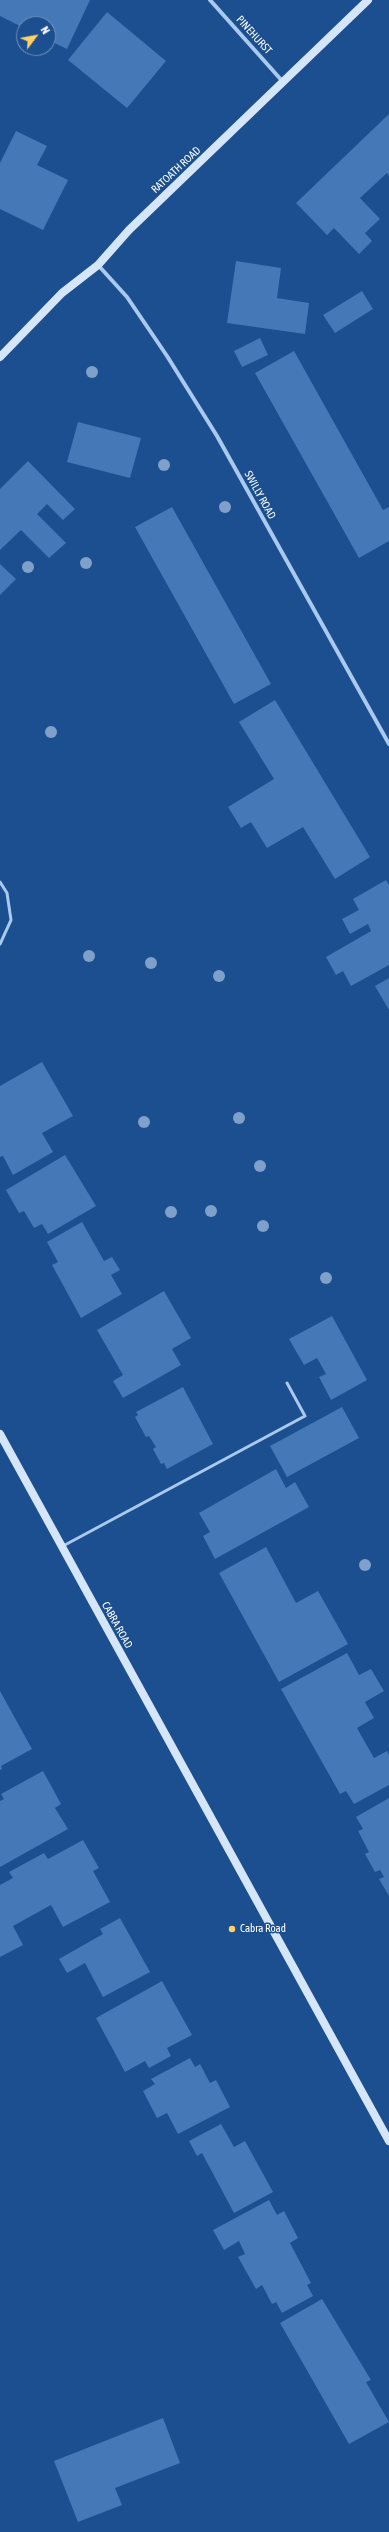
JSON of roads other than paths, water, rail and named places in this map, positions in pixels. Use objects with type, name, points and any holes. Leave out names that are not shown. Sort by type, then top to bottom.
[{"type":"main road","name":"RATOATH ROAD","points":[[0,357],[62,294],[98,265],[129,230],[284,83],[368,0]]},
{"type":"main road","name":"CABRA ROAD","points":[[0,1434],[389,2141]]},
{"type":"street","name":"PINEHURST","points":[[210,0],[284,83]]},
{"type":"street","name":"SWILLY ROAD","points":[[98,265],[127,297],[168,356],[217,436],[389,743]]},
{"type":"lane","points":[[0,882],[7,893],[11,920],[0,944]]},
{"type":"lane","points":[[61,1547],[305,1416],[286,1383]]},
{"type":"place","name":"Cabra Road","points":[[232,1929]]}]
